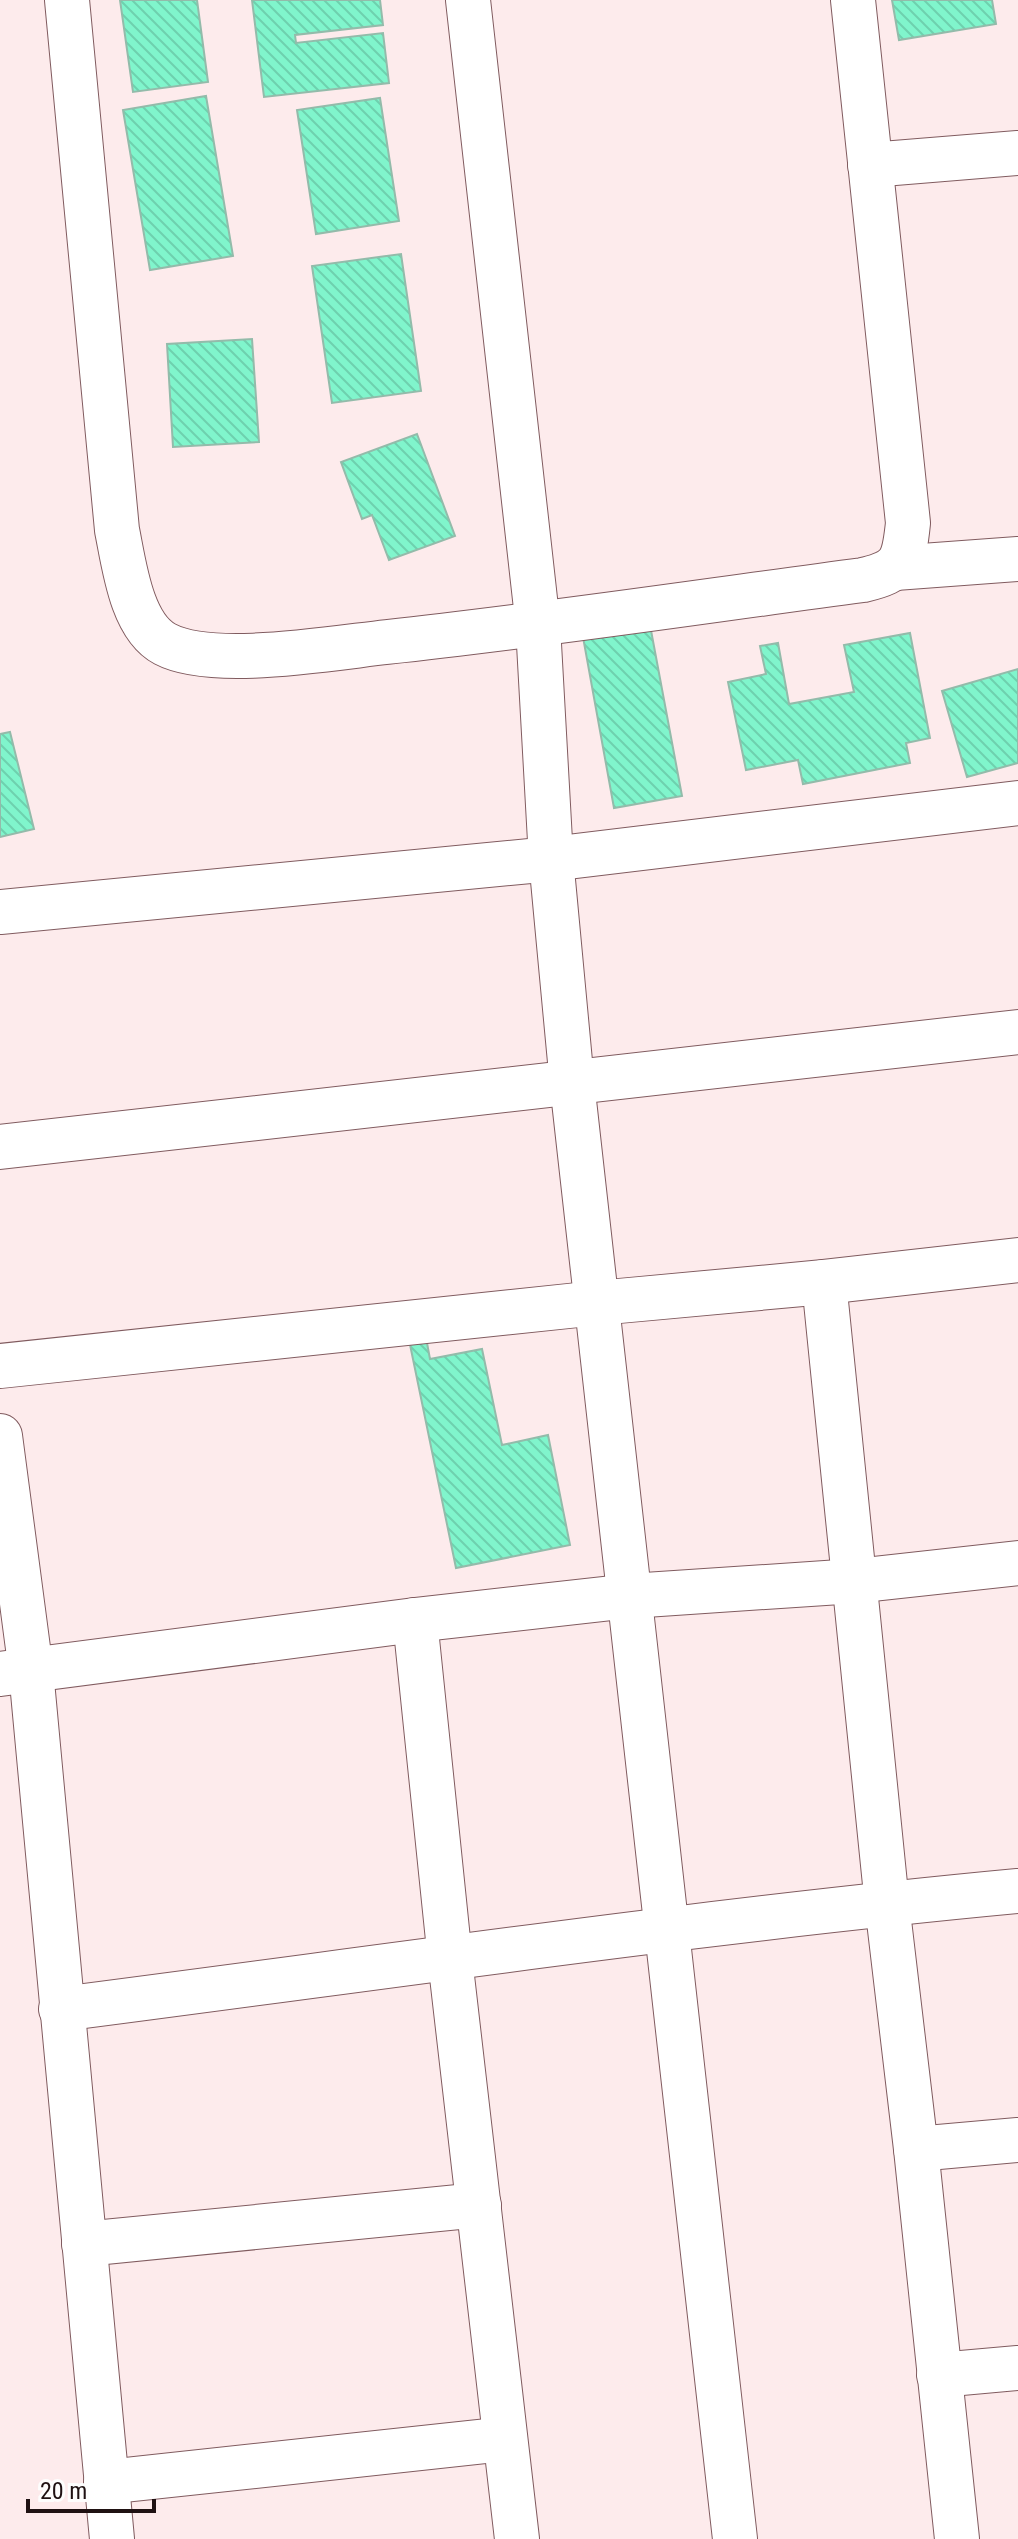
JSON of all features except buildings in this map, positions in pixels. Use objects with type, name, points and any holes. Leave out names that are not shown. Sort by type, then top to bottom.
[{"type":"street","points":[[67,0],[117,530],[131,596],[148,629],[161,643],[182,652],[219,656],[283,653],[538,626],[863,580],[884,575],[895,568],[905,550],[908,523],[853,0]]},
{"type":"street","points":[[468,0],[538,626],[551,859],[572,1083],[735,2539]]},
{"type":"street","points":[[870,165],[1018,153]]},
{"type":"street","points":[[895,568],[1018,559]]},
{"type":"street","points":[[0,912],[551,859],[1018,803]]},
{"type":"street","points":[[0,1147],[1018,1032]]},
{"type":"street","points":[[0,1366],[1018,1260]]},
{"type":"street","points":[[824,1282],[887,1904],[957,2539]]},
{"type":"street","points":[[0,1436],[16,1673],[61,2009],[112,2539]]},
{"type":"street","points":[[16,1673],[415,1620],[630,1596],[855,1581],[1018,1563]]},
{"type":"street","points":[[415,1620],[450,1959],[517,2539]]},
{"type":"street","points":[[61,2009],[668,1930],[1018,1891]]},
{"type":"street","points":[[916,2149],[1018,2140]]},
{"type":"street","points":[[84,2244],[479,2205]]},
{"type":"street","points":[[939,2375],[1018,2368]]},
{"type":"street","points":[[106,2482],[505,2439]]}]
